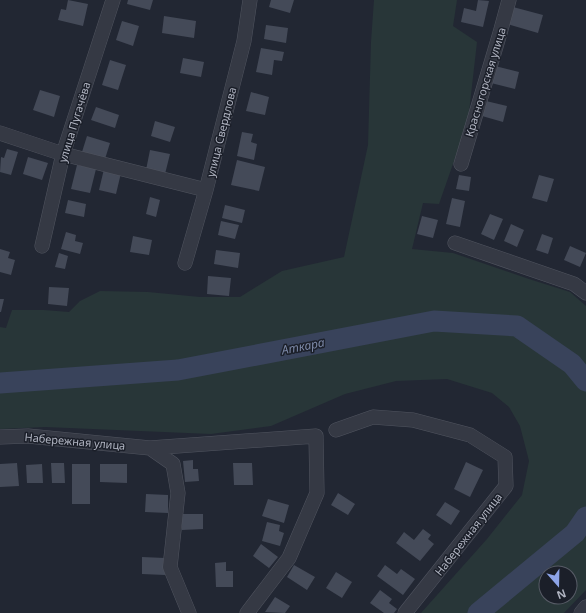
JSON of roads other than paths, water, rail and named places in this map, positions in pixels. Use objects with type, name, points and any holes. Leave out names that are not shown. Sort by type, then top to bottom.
[{"type":"street","name":"улица Пугачёва","points":[[42,246],[63,154],[113,0]]},
{"type":"street","name":"улица Свердлова","points":[[185,263],[206,190],[244,42],[250,0]]},
{"type":"street","name":"Красногорская улица","points":[[461,164],[509,0]]},
{"type":"street","points":[[0,133],[63,154],[206,190]]},
{"type":"street","points":[[455,243],[574,284],[586,294]]},
{"type":"street","name":"Набережная улица","points":[[336,430],[373,417],[413,420],[470,435],[505,457],[506,486],[405,613]]},
{"type":"street","name":"Набережная улица","points":[[0,437],[28,436],[150,448],[316,436],[317,493],[288,558],[247,613]]},
{"type":"street","points":[[150,448],[173,464],[178,493],[170,567],[189,613]]},
{"type":"street","points":[[581,613],[586,607]]},
{"type":"waterway","name":"Аткара","points":[[0,383],[178,370],[434,321],[517,326],[572,364],[586,381]]},
{"type":"waterway","name":"Аткара","points":[[478,613],[575,533],[586,517]]}]
